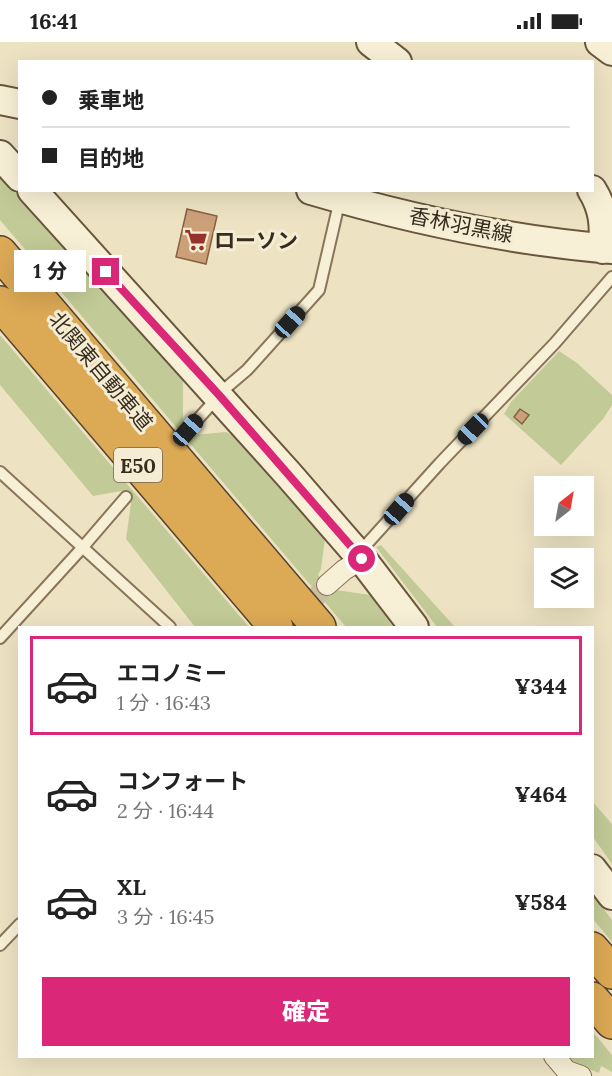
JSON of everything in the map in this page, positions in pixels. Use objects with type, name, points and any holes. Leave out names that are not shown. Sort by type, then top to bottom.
[{"type":"highway","name":"北関東自動車道","points":[[0,253],[317,626]]},
{"type":"highway","name":"北関東自動車道","points":[[0,303],[275,626]]},
{"type":"highway","points":[[594,951],[612,972]]},
{"type":"highway","points":[[594,1001],[612,1022]]},
{"type":"street","points":[[600,42],[612,51]]},
{"type":"street","points":[[0,100],[18,104]]},
{"type":"street","points":[[0,155],[18,175]]},
{"type":"street","name":"香林羽黒線","points":[[317,192],[496,233],[607,249]]},
{"type":"street","points":[[593,192],[598,200],[605,226],[607,249]]},
{"type":"street","points":[[41,195],[359,556],[413,626]]},
{"type":"street","points":[[327,585],[359,556]]},
{"type":"street","points":[[594,872],[612,895]]},
{"type":"street","points":[[556,1058],[567,1071],[581,1076]]},
{"type":"lane","points":[[188,430],[219,395],[247,370],[318,290],[340,199]]},
{"type":"lane","points":[[359,556],[366,545],[440,463],[555,343],[612,278]]},
{"type":"lane","points":[[0,472],[169,626]]},
{"type":"lane","points":[[0,638],[84,548],[126,496]]},
{"type":"lane","points":[[0,945],[18,926]]},
{"type":"green space","points":[[0,176],[183,381],[183,423],[193,435],[226,432],[232,435],[325,539],[318,575],[333,592],[336,590],[370,595],[392,626],[345,626],[0,220]]},
{"type":"green space","points":[[0,335],[248,626],[194,626],[126,539],[131,503],[121,491],[93,496],[0,385]]},
{"type":"green space","points":[[559,351],[577,363],[612,395],[612,405],[603,419],[561,465],[504,414],[511,402]]},
{"type":"green space","points":[[381,545],[454,626],[436,626],[376,547]]},
{"type":"green space","points":[[594,803],[612,824],[612,864],[594,838]]},
{"type":"green space","points":[[594,897],[612,920],[612,942],[594,920]]},
{"type":"green space","points":[[594,1033],[612,1055],[612,1072],[601,1066],[599,1073],[576,1064],[571,1058],[594,1058]]},
{"type":"building","points":[[187,209],[217,216],[206,264],[176,257]]},
{"type":"building","points":[[520,409],[529,415],[522,424],[514,417]]},
{"type":"tunnel","points":[[290,626],[327,585]]},
{"type":"place","name":"ローソン","points":[[196,240]]},
{"type":"route","points":[[106,272],[219,395],[362,559]]}]
